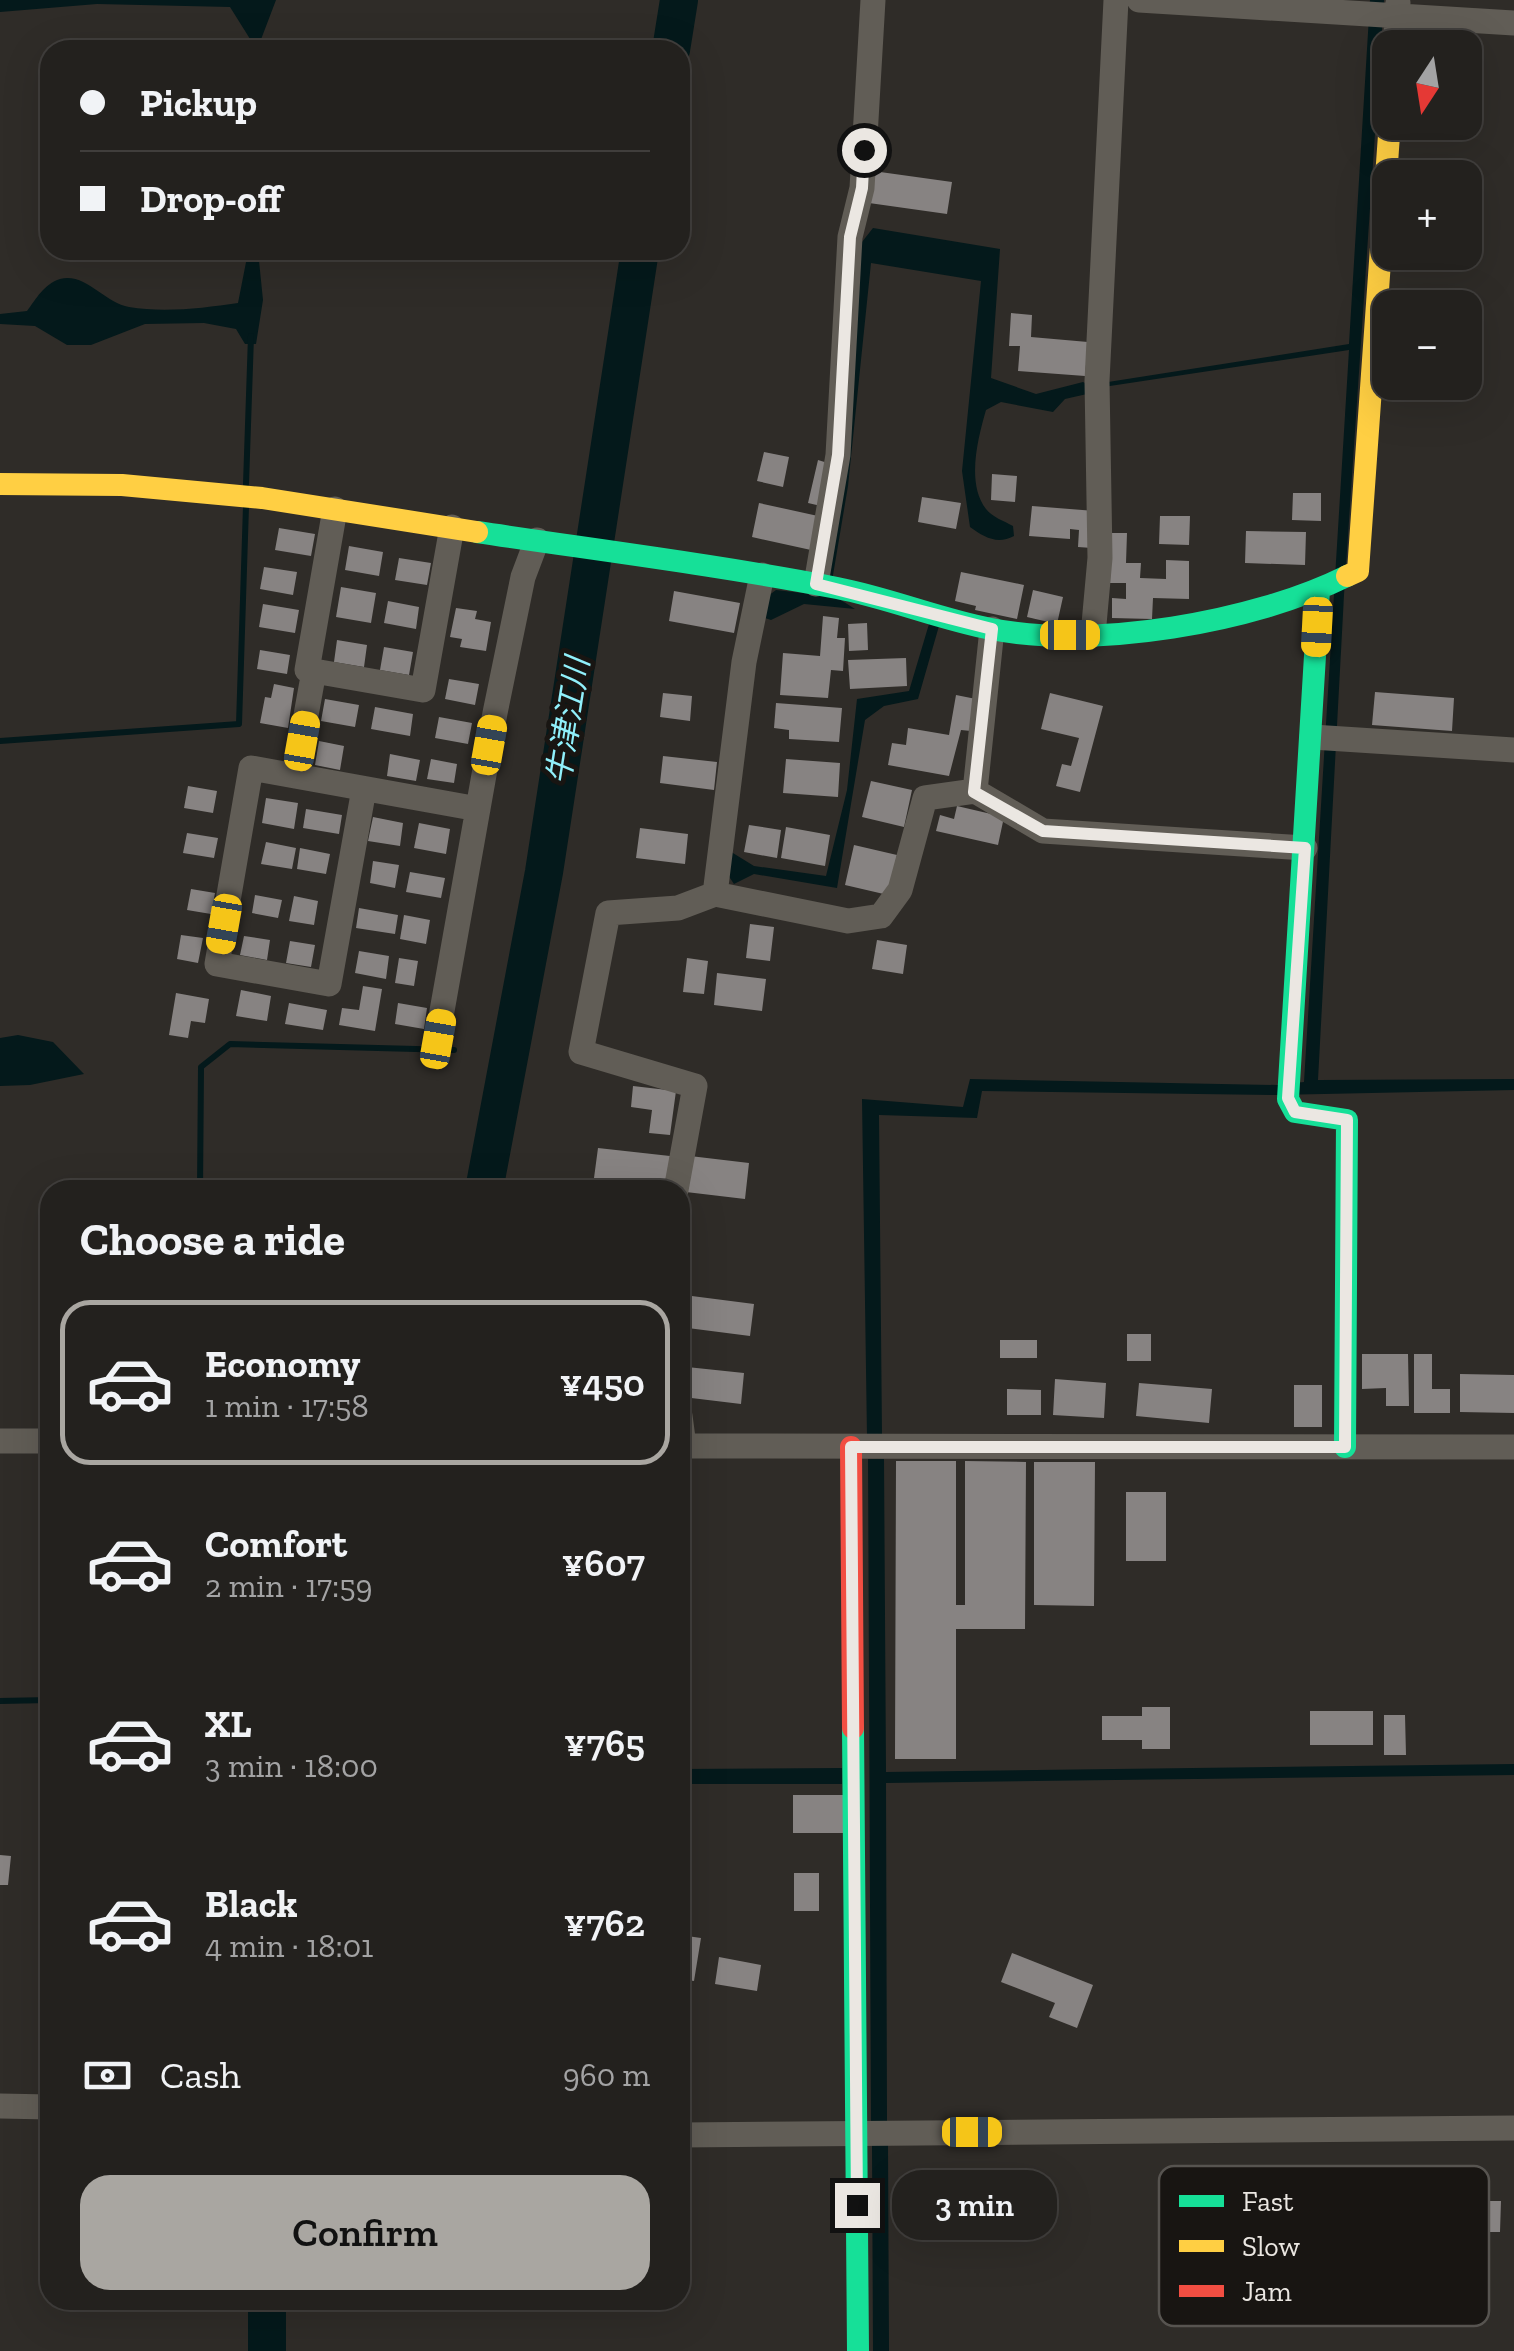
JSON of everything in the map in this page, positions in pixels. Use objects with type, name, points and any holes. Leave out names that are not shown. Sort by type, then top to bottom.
[{"type":"street","points":[[828,586],[850,237],[862,188],[873,0]]},
{"type":"street","points":[[1093,635],[1100,558],[1098,386],[1116,0]]},
{"type":"street","points":[[1139,0],[1365,14],[1398,8],[1514,23]]},
{"type":"street","points":[[0,484],[122,485],[262,498],[828,586],[992,629],[1093,635],[1229,617],[1332,585],[1358,572],[1389,140]]},
{"type":"street","points":[[336,509],[307,670],[423,690],[452,527]]},
{"type":"street","points":[[438,1039],[522,577],[537,540]]},
{"type":"street","points":[[715,894],[744,662],[762,575]]},
{"type":"street","points":[[1332,585],[1312,737],[1289,1087],[1295,1112],[1347,1120],[1345,1447]]},
{"type":"street","points":[[974,792],[992,629]]},
{"type":"street","points":[[295,776],[314,671]]},
{"type":"street","points":[[1312,737],[1514,750]]},
{"type":"street","points":[[364,788],[330,984],[217,964],[252,768],[364,788],[478,809]]},
{"type":"street","points":[[678,1180],[694,1086],[581,1052],[608,913],[678,908],[715,894],[848,921],[881,916],[900,890],[924,798],[974,792],[1043,831],[1305,848]]},
{"type":"street","points":[[0,1441],[40,1441]]},
{"type":"street","points":[[690,1446],[1514,1448]]},
{"type":"street","points":[[851,1447],[858,2351]]},
{"type":"street","points":[[0,2106],[40,2107]]},
{"type":"street","points":[[690,2135],[1514,2128]]},
{"type":"shaded area","points":[[0,0],[276,0],[261,40],[251,40],[230,7],[97,4],[0,12]]},
{"type":"shaded area","points":[[1370,0],[1384,0],[1382,30],[1372,30],[1375,140],[1344,595],[1318,1080],[1514,1079],[1514,1090],[1276,1095],[982,1091],[977,1118],[879,1115],[882,1436],[867,1436],[862,1099],[963,1107],[970,1079],[1278,1085],[1304,1082],[1349,350],[1090,389],[1087,394],[1065,399],[1053,412],[1001,402],[986,410],[976,460],[976,486],[986,509],[1013,526],[1014,536],[996,540],[970,527],[962,471],[981,281],[871,263],[848,486],[830,593],[855,609],[804,604],[771,620],[765,618],[768,596],[776,590],[820,595],[862,242],[873,228],[1000,249],[991,378],[1036,394],[1083,382],[1089,385],[1349,344]]},
{"type":"shaded area","points":[[246,260],[259,260],[263,300],[256,344],[245,344],[236,329],[204,323],[145,324],[91,345],[67,345],[35,326],[0,324],[0,314],[27,311],[49,284],[69,278],[120,304],[142,309],[238,303]]},
{"type":"shaded area","points":[[929,624],[939,626],[918,699],[884,706],[865,720],[837,888],[754,874],[734,884],[726,872],[728,850],[754,866],[826,876],[847,790],[857,699],[909,691]]},
{"type":"shaded area","points":[[18,1035],[53,1042],[84,1074],[30,1085],[0,1086],[0,1038]]},
{"type":"shaded area","points":[[868,1459],[884,1459],[886,1772],[1514,1764],[1514,1775],[886,1783],[887,2125],[871,2125]]},
{"type":"shaded area","points":[[842,1768],[842,1784],[690,1784],[690,1769]]},
{"type":"shaded area","points":[[872,2145],[888,2145],[889,2351],[873,2351]]},
{"type":"building","points":[[873,171],[952,182],[947,214],[869,203]]},
{"type":"building","points":[[1011,313],[1032,315],[1031,337],[1088,342],[1085,376],[1018,371],[1020,346],[1009,346]]},
{"type":"building","points":[[764,452],[789,457],[783,487],[757,481]]},
{"type":"building","points":[[818,460],[831,464],[821,506],[808,503]]},
{"type":"building","points":[[992,474],[1017,476],[1015,502],[991,500]]},
{"type":"building","points":[[1293,493],[1321,493],[1321,521],[1292,520]]},
{"type":"building","points":[[922,497],[961,503],[956,529],[918,522]]},
{"type":"building","points":[[759,503],[818,516],[811,550],[752,537]]},
{"type":"building","points":[[1032,506],[1095,511],[1092,548],[1078,547],[1079,530],[1070,529],[1070,539],[1029,536]]},
{"type":"building","points":[[1160,516],[1190,516],[1189,545],[1159,544]]},
{"type":"building","points":[[279,528],[315,534],[311,556],[275,550]]},
{"type":"building","points":[[1246,531],[1306,532],[1305,565],[1245,563]]},
{"type":"building","points":[[1111,533],[1127,533],[1126,563],[1141,563],[1140,578],[1166,579],[1166,560],[1189,561],[1189,599],[1153,598],[1152,619],[1112,618],[1112,598],[1126,599],[1126,583],[1110,583]]},
{"type":"building","points":[[349,546],[383,552],[379,576],[345,570]]},
{"type":"building","points":[[399,558],[431,563],[427,585],[395,580]]},
{"type":"building","points":[[264,567],[297,572],[293,595],[260,589]]},
{"type":"building","points":[[961,572],[1024,585],[1017,619],[975,610],[976,606],[955,601]]},
{"type":"building","points":[[341,587],[376,593],[371,623],[336,617]]},
{"type":"building","points":[[1033,590],[1063,597],[1057,624],[1027,617]]},
{"type":"building","points":[[674,591],[740,603],[734,633],[669,621]]},
{"type":"building","points":[[388,601],[419,607],[416,629],[384,623]]},
{"type":"building","points":[[263,604],[299,610],[295,633],[259,627]]},
{"type":"building","points":[[456,608],[477,611],[475,619],[491,622],[486,651],[460,647],[462,639],[450,637]]},
{"type":"building","points":[[823,616],[839,618],[837,638],[845,638],[843,671],[831,670],[828,698],[780,695],[783,653],[820,656]]},
{"type":"building","points":[[867,623],[868,650],[849,651],[848,624]]},
{"type":"building","points":[[337,640],[367,645],[364,667],[334,662]]},
{"type":"building","points":[[384,647],[413,652],[409,675],[380,670]]},
{"type":"building","points":[[260,650],[290,655],[287,674],[257,669]]},
{"type":"building","points":[[906,658],[907,686],[850,689],[848,660]]},
{"type":"building","points":[[449,679],[479,684],[475,705],[445,699]]},
{"type":"building","points":[[274,684],[294,688],[288,728],[260,723],[265,697],[271,698]]},
{"type":"building","points":[[1375,692],[1454,698],[1452,731],[1372,725]]},
{"type":"building","points":[[663,693],[692,696],[690,721],[660,717]]},
{"type":"building","points":[[1050,693],[1103,706],[1080,792],[1056,786],[1062,764],[1071,766],[1079,738],[1041,729]]},
{"type":"building","points":[[956,695],[976,699],[971,731],[961,730],[949,776],[888,765],[892,743],[906,745],[908,728],[949,735]]},
{"type":"building","points":[[325,699],[359,705],[355,727],[321,721]]},
{"type":"building","points":[[776,703],[842,708],[839,742],[789,739],[789,730],[774,728]]},
{"type":"building","points":[[375,707],[413,714],[410,736],[371,729]]},
{"type":"building","points":[[439,717],[472,723],[468,744],[435,738]]},
{"type":"building","points":[[319,741],[344,746],[340,770],[315,765]]},
{"type":"building","points":[[390,754],[420,760],[416,781],[387,776]]},
{"type":"building","points":[[663,756],[717,762],[714,790],[660,783]]},
{"type":"building","points":[[431,759],[457,764],[454,783],[427,779]]},
{"type":"building","points":[[786,759],[840,763],[838,797],[783,793]]},
{"type":"building","points":[[871,781],[912,790],[904,827],[862,817]]},
{"type":"building","points":[[188,786],[217,791],[213,813],[184,808]]},
{"type":"building","points":[[266,798],[298,803],[294,829],[262,823]]},
{"type":"building","points":[[957,806],[1004,817],[998,845],[936,831],[940,815],[954,819]]},
{"type":"building","points":[[306,809],[342,815],[339,834],[303,828]]},
{"type":"building","points":[[373,817],[403,823],[400,846],[368,841]]},
{"type":"building","points":[[419,823],[450,829],[446,854],[414,848]]},
{"type":"building","points":[[749,825],[781,830],[777,858],[744,852]]},
{"type":"building","points":[[786,827],[830,835],[825,866],[781,858]]},
{"type":"building","points":[[640,828],[688,834],[685,864],[636,858]]},
{"type":"building","points":[[187,833],[218,838],[214,858],[183,853]]},
{"type":"building","points":[[266,842],[296,848],[292,869],[261,864]]},
{"type":"building","points":[[854,845],[897,855],[888,895],[845,885]]},
{"type":"building","points":[[300,848],[330,854],[326,874],[297,869]]},
{"type":"building","points":[[373,861],[399,865],[395,888],[370,883]]},
{"type":"building","points":[[410,872],[445,878],[441,898],[406,892]]},
{"type":"building","points":[[191,889],[215,893],[211,914],[187,910]]},
{"type":"building","points":[[255,895],[282,900],[278,918],[252,913]]},
{"type":"building","points":[[294,896],[318,901],[314,925],[289,921]]},
{"type":"building","points":[[359,908],[398,915],[395,934],[356,928]]},
{"type":"building","points":[[404,915],[430,920],[426,944],[400,939]]},
{"type":"building","points":[[750,924],[774,927],[770,961],[746,958]]},
{"type":"building","points":[[181,935],[203,938],[198,963],[177,959]]},
{"type":"building","points":[[244,936],[270,940],[267,960],[240,955]]},
{"type":"building","points":[[877,940],[907,945],[903,974],[872,969]]},
{"type":"building","points":[[290,941],[315,945],[311,967],[286,963]]},
{"type":"building","points":[[359,951],[389,956],[386,979],[355,973]]},
{"type":"building","points":[[399,958],[418,961],[414,986],[395,983]]},
{"type":"building","points":[[687,958],[708,961],[704,994],[683,992]]},
{"type":"building","points":[[717,973],[766,979],[762,1011],[714,1005]]},
{"type":"building","points":[[363,986],[382,989],[375,1031],[339,1025],[342,1008],[359,1010]]},
{"type":"building","points":[[241,990],[271,996],[267,1021],[236,1016]]},
{"type":"building","points":[[176,993],[209,999],[205,1023],[191,1021],[188,1038],[169,1035]]},
{"type":"building","points":[[289,1003],[327,1010],[323,1030],[285,1024]]},
{"type":"building","points":[[398,1003],[427,1008],[424,1029],[395,1024]]},
{"type":"building","points":[[633,1086],[676,1091],[670,1135],[649,1133],[652,1110],[631,1107]]},
{"type":"building","points":[[598,1148],[670,1156],[667,1180],[594,1178]]},
{"type":"building","points":[[690,1156],[749,1163],[745,1199],[690,1192]]},
{"type":"building","points":[[690,1296],[754,1304],[750,1336],[690,1328]]},
{"type":"building","points":[[1127,1334],[1151,1334],[1151,1361],[1127,1361]]},
{"type":"building","points":[[1000,1340],[1037,1340],[1037,1358],[1000,1358]]},
{"type":"building","points":[[1362,1354],[1408,1354],[1409,1406],[1386,1406],[1386,1388],[1362,1389]]},
{"type":"building","points":[[1414,1354],[1432,1354],[1432,1389],[1450,1389],[1450,1413],[1414,1413]]},
{"type":"building","points":[[690,1367],[744,1373],[741,1404],[690,1398]]},
{"type":"building","points":[[1460,1374],[1514,1375],[1514,1413],[1460,1412]]},
{"type":"building","points":[[1055,1379],[1106,1383],[1104,1418],[1053,1415]]},
{"type":"building","points":[[1139,1383],[1212,1389],[1209,1423],[1136,1416]]},
{"type":"building","points":[[1294,1385],[1322,1385],[1322,1427],[1294,1427]]},
{"type":"building","points":[[1007,1389],[1041,1390],[1041,1415],[1007,1415]]},
{"type":"building","points":[[896,1461],[956,1461],[956,1605],[965,1605],[965,1461],[1026,1462],[1025,1629],[956,1629],[956,1759],[895,1759]]},
{"type":"building","points":[[1034,1462],[1095,1462],[1094,1606],[1034,1605]]},
{"type":"building","points":[[1126,1492],[1166,1492],[1166,1561],[1126,1561]]},
{"type":"building","points":[[1142,1707],[1170,1707],[1170,1749],[1142,1749],[1142,1740],[1102,1740],[1102,1716],[1142,1716]]},
{"type":"building","points":[[1310,1711],[1373,1711],[1373,1745],[1310,1745]]},
{"type":"building","points":[[1384,1715],[1405,1715],[1406,1755],[1384,1755]]},
{"type":"building","points":[[793,1795],[844,1795],[843,1833],[793,1833]]},
{"type":"building","points":[[0,1855],[11,1856],[8,1885],[0,1885]]},
{"type":"building","points":[[794,1873],[819,1873],[819,1911],[794,1911]]},
{"type":"building","points":[[690,1936],[701,1938],[694,1981],[690,1980]]},
{"type":"building","points":[[1012,1953],[1093,1985],[1077,2028],[1049,2017],[1055,2003],[1001,1982]]},
{"type":"building","points":[[719,1957],[761,1965],[757,1991],[715,1984]]},
{"type":"building","points":[[1489,2201],[1501,2201],[1500,2232],[1489,2232]]},
{"type":"waterway","name":"牛津江川","points":[[673,40],[679,0]]},
{"type":"waterway","name":"牛津江川","points":[[486,1180],[544,872],[638,260]]},
{"type":"waterway","points":[[246,484],[251,336]]},
{"type":"waterway","points":[[0,741],[239,724],[246,506]]},
{"type":"waterway","points":[[200,1180],[201,1067],[230,1044],[454,1050]]},
{"type":"waterway","points":[[0,1701],[40,1700]]},
{"type":"waterway","name":"牛津江川","points":[[267,2310],[267,2351]]},
{"type":"traffic: fast","points":[[477,532],[792,580],[856,592],[972,625],[1032,634],[1077,636],[1172,628],[1266,607],[1347,576]]},
{"type":"traffic: fast","points":[[1319,590],[1288,1099],[1295,1112],[1347,1120],[1345,1447]]},
{"type":"traffic: fast","points":[[853,1728],[858,2351]]},
{"type":"traffic: slow","points":[[1347,576],[1358,571],[1389,140]]},
{"type":"traffic: slow","points":[[0,484],[122,485],[262,498],[477,532]]},
{"type":"traffic: jam","points":[[851,1447],[853,1728]]},
{"type":"route","points":[[857,2205],[851,1447],[1345,1447],[1347,1120],[1295,1112],[1288,1098],[1305,848],[1043,831],[974,792],[992,629],[816,584],[838,455],[850,237],[862,188],[864,150]]}]
